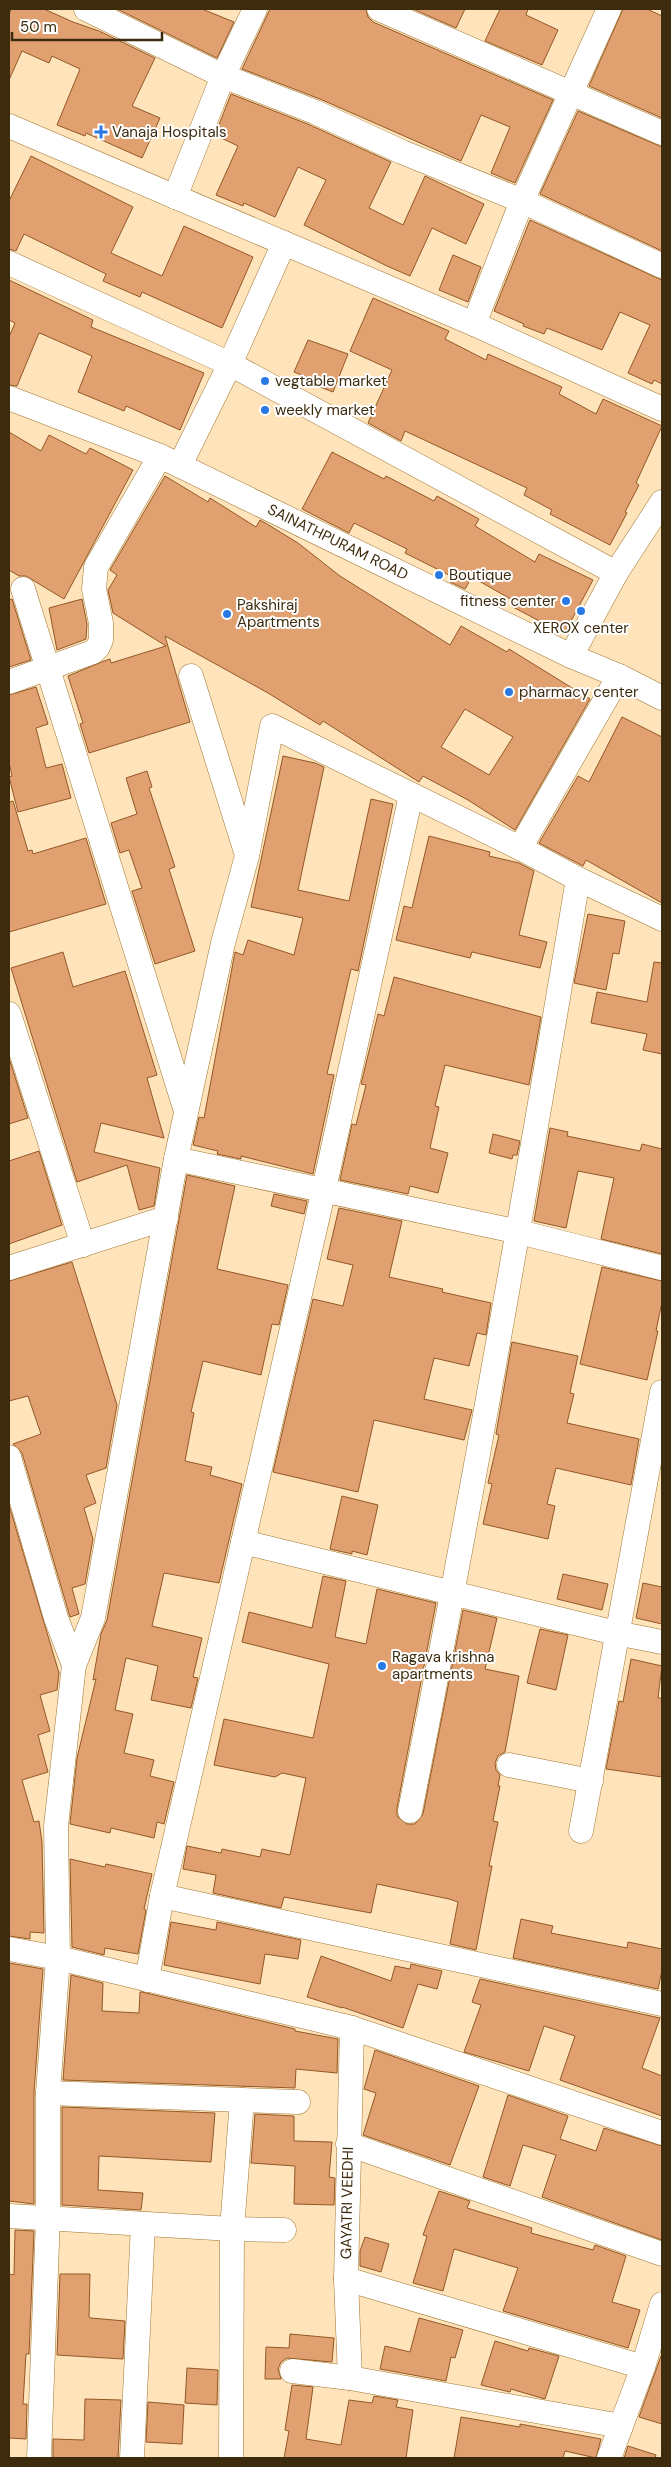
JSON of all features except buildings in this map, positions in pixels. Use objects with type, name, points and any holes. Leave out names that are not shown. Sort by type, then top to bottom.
[{"type":"street","points":[[86,9],[224,76],[315,112],[402,152],[522,201],[662,266]]},
{"type":"street","points":[[175,197],[224,76],[255,9]]},
{"type":"street","points":[[379,9],[662,133]]},
{"type":"street","points":[[474,324],[522,201],[609,9]]},
{"type":"street","points":[[9,126],[474,324],[662,409]]},
{"type":"street","points":[[9,682],[93,652],[98,648],[101,640],[101,623],[94,589],[96,567],[170,460],[230,364],[284,243]]},
{"type":"street","points":[[9,263],[230,364],[616,573]]},
{"type":"street","name":"SAINATHPURAM ROAD","points":[[9,398],[170,460],[571,656],[619,676],[662,698]]},
{"type":"street","points":[[571,656],[616,573],[662,502]]},
{"type":"street","points":[[23,589],[50,668],[186,1110]]},
{"type":"street","points":[[190,676],[247,856]]},
{"type":"street","points":[[520,848],[619,676]]},
{"type":"street","points":[[39,2458],[48,2217],[48,2094],[58,1958],[56,1826],[74,1665],[93,1618],[186,1110],[223,943],[247,856],[272,726],[662,919]]},
{"type":"street","points":[[147,1980],[162,1896],[324,1189],[411,795]]},
{"type":"street","points":[[410,1811],[454,1592],[519,1232],[578,879]]},
{"type":"street","points":[[9,1014],[83,1245]]},
{"type":"street","points":[[176,1160],[324,1189],[519,1232],[662,1268]]},
{"type":"street","points":[[9,1268],[166,1218]]},
{"type":"street","points":[[581,1831],[616,1633],[662,1392]]},
{"type":"street","points":[[9,1457],[56,1618],[74,1665]]},
{"type":"street","points":[[243,1542],[616,1633],[662,1642]]},
{"type":"street","points":[[509,1765],[591,1780]]},
{"type":"street","points":[[162,1896],[662,2004]]},
{"type":"street","points":[[9,1949],[58,1958],[352,2028],[662,2133]]},
{"type":"street","name":"GAYATRI VEEDHI","points":[[350,2378],[346,2279],[352,2028]]},
{"type":"street","points":[[48,2094],[298,2102]]},
{"type":"street","points":[[231,2458],[232,2229],[242,2100]]},
{"type":"street","points":[[348,2144],[662,2254]]},
{"type":"street","points":[[9,2216],[232,2229],[284,2230]]},
{"type":"street","points":[[132,2458],[143,2224]]},
{"type":"street","points":[[346,2279],[642,2367]]},
{"type":"street","points":[[609,2458],[642,2367],[662,2304]]},
{"type":"street","points":[[292,2371],[350,2378],[621,2426]]},
{"type":"place","name":"Vanaja Hospitals","points":[[101,132]]},
{"type":"place","name":"vegtable market","points":[[265,381]]},
{"type":"place","name":"weekly market","points":[[265,410]]},
{"type":"place","name":"Boutique","points":[[439,575]]},
{"type":"place","name":"fitness center","points":[[566,601]]},
{"type":"place","name":"XEROX center","points":[[581,611]]},
{"type":"place","name":"Pakshiraj Apartments","points":[[227,614]]},
{"type":"place","name":"pharmacy center","points":[[509,692]]},
{"type":"place","name":"Ragava krishna apartments","points":[[382,1666]]}]
